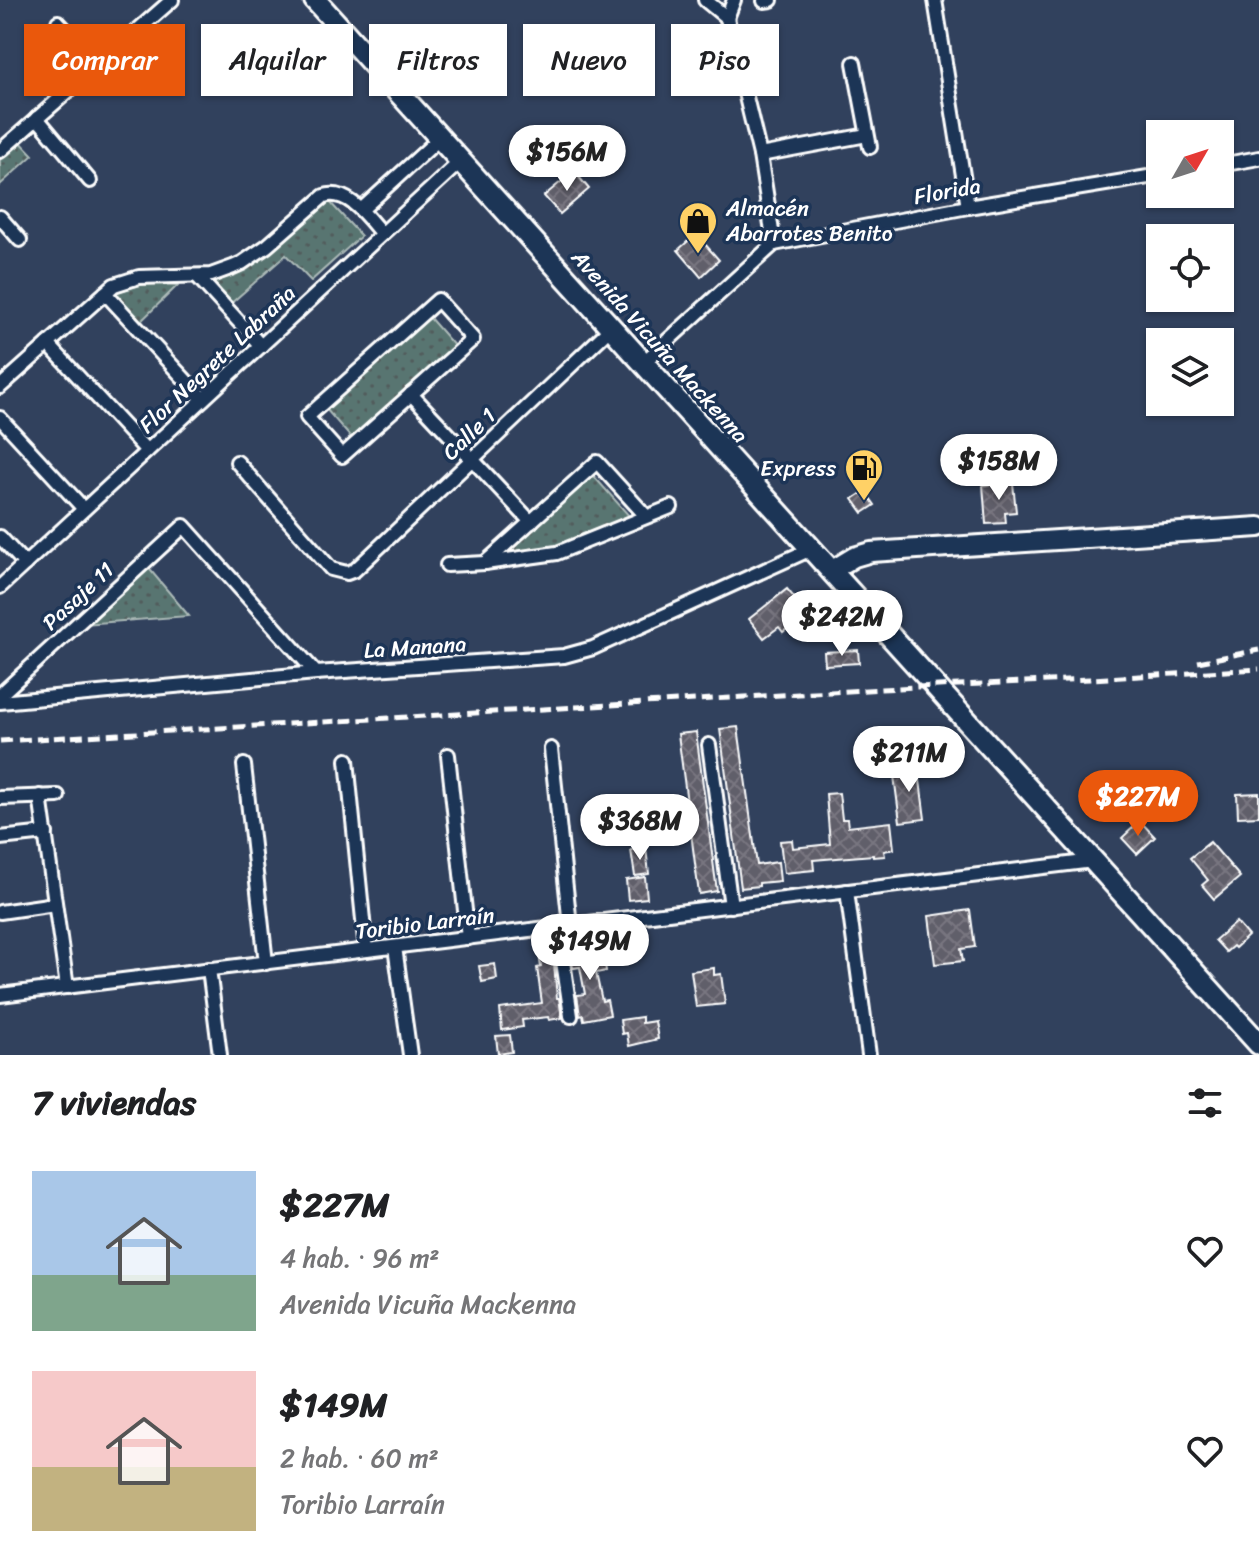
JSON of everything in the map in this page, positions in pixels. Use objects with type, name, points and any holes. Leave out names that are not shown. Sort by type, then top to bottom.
[{"type":"main road","name":"Avenida Vicuña Mackenna","points":[[315,0],[1259,1044]]},
{"type":"street","points":[[705,0],[727,18]]},
{"type":"street","points":[[643,363],[774,244],[760,155],[727,18],[734,0]]},
{"type":"street","points":[[764,1],[771,0]]},
{"type":"street","points":[[935,0],[968,207]]},
{"type":"street","points":[[142,24],[164,3]]},
{"type":"street","points":[[760,155],[868,141],[854,63]]},
{"type":"street","points":[[0,151],[62,96]]},
{"type":"street","points":[[37,118],[90,181]]},
{"type":"street","points":[[361,210],[440,138]]},
{"type":"street","points":[[1234,162],[1259,158]]},
{"type":"street","name":"Flor Negrete Labraña","points":[[0,587],[461,161]]},
{"type":"street","name":"Florida","points":[[774,244],[1146,177]]},
{"type":"street","points":[[0,387],[114,285],[139,277],[211,275],[242,263],[267,246],[318,200],[331,193],[342,196],[361,210],[382,234]]},
{"type":"street","points":[[0,217],[20,240]]},
{"type":"street","points":[[197,276],[261,346]]},
{"type":"street","points":[[105,293],[203,399]]},
{"type":"street","points":[[438,300],[473,339],[411,394],[342,456],[307,417],[438,300]]},
{"type":"street","name":"Calle 1","points":[[237,462],[331,569],[347,573],[355,570],[611,328]]},
{"type":"street","points":[[48,344],[147,451]]},
{"type":"street","points":[[411,394],[531,522]]},
{"type":"street","points":[[0,418],[84,509]]},
{"type":"street","points":[[485,563],[597,462],[646,516]]},
{"type":"street","points":[[447,565],[557,553],[671,507]]},
{"type":"street","name":"Pasaje 11","points":[[0,695],[184,526],[316,673]]},
{"type":"street","points":[[831,571],[854,557],[871,552],[1259,527]]},
{"type":"street","points":[[0,537],[25,564]]},
{"type":"street","name":"La Manana","points":[[0,702],[316,673],[551,658],[577,653],[622,636],[811,549]]},
{"type":"street","points":[[709,745],[731,906]]},
{"type":"street","points":[[551,749],[571,1016]]},
{"type":"street","points":[[448,755],[468,938]]},
{"type":"street","points":[[347,760],[366,950]]},
{"type":"street","points":[[244,765],[266,963]]},
{"type":"street","points":[[40,796],[67,987]]},
{"type":"street","points":[[0,798],[58,796]]},
{"type":"street","points":[[0,838],[46,833]]},
{"type":"street","name":"Toribio Larraín","points":[[0,995],[1093,861]]},
{"type":"street","points":[[847,891],[869,1055]]},
{"type":"street","points":[[0,912],[55,904]]},
{"type":"street","points":[[395,947],[410,1055]]},
{"type":"street","points":[[209,969],[220,1055]]},
{"type":"green space","points":[[16,137],[33,155],[0,185],[0,152]]},
{"type":"green space","points":[[328,200],[361,236],[311,281],[286,255],[229,305],[205,280]]},
{"type":"green space","points":[[148,283],[178,285],[140,322],[112,293]]},
{"type":"green space","points":[[429,317],[456,348],[353,440],[326,409]]},
{"type":"green space","points":[[591,473],[631,518],[558,548],[499,556]]},
{"type":"green space","points":[[146,565],[189,616],[83,624]]},
{"type":"building","points":[[574,171],[589,189],[560,214],[544,196]]},
{"type":"building","name":"Almacén Abarrotes Benito","points":[[696,234],[719,260],[701,277],[678,250]]},
{"type":"building","points":[[1013,483],[1016,512],[1005,513],[1006,523],[986,524],[983,485]]},
{"type":"building","name":"Express","points":[[865,491],[875,505],[863,513],[853,499]]},
{"type":"building","points":[[787,589],[807,613],[783,632],[779,627],[764,638],[749,619]]},
{"type":"building","points":[[858,650],[859,663],[825,665],[824,652]]},
{"type":"building","points":[[738,727],[757,865],[778,862],[780,881],[741,888],[720,729]]},
{"type":"building","points":[[696,732],[717,891],[699,894],[678,734]]},
{"type":"building","points":[[918,765],[925,819],[900,822],[893,768]]},
{"type":"building","points":[[839,793],[842,819],[847,819],[848,827],[891,822],[894,849],[884,851],[885,856],[813,860],[814,870],[784,873],[780,841],[792,840],[793,848],[830,844],[826,794]]},
{"type":"building","points":[[1259,793],[1259,816],[1238,817],[1237,794]]},
{"type":"building","points":[[1140,821],[1155,837],[1137,854],[1122,838]]},
{"type":"building","points":[[1210,842],[1240,877],[1214,899],[1202,885],[1208,880],[1190,858]]},
{"type":"building","points":[[646,848],[649,874],[635,876],[631,850]]},
{"type":"building","points":[[645,877],[647,898],[628,900],[626,880]]},
{"type":"building","points":[[970,910],[975,947],[961,949],[963,961],[935,964],[929,916]]},
{"type":"building","points":[[1236,922],[1248,936],[1226,952],[1215,940]]},
{"type":"building","points":[[598,945],[599,952],[603,951],[606,971],[596,973],[602,1001],[607,1000],[610,1015],[584,1020],[583,1015],[580,1016],[577,995],[585,994],[580,967],[573,968],[570,950]]},
{"type":"building","points":[[553,952],[562,1018],[522,1020],[523,1027],[502,1030],[500,1009],[542,1003],[537,968],[541,967],[539,954]]},
{"type":"building","points":[[495,964],[497,979],[482,982],[479,966]]},
{"type":"building","points":[[714,968],[714,975],[721,974],[725,1004],[696,1007],[691,971]]},
{"type":"building","points":[[642,1017],[642,1023],[655,1021],[658,1039],[629,1046],[627,1033],[622,1034],[620,1020]]},
{"type":"building","points":[[510,1035],[512,1052],[498,1054],[496,1036]]},
{"type":"railway","points":[[1198,662],[1259,650]]},
{"type":"railway","points":[[0,741],[1259,669]]},
{"type":"place","name":"Almacén Abarrotes Benito","points":[[698,255]]},
{"type":"place","name":"Express","points":[[864,502]]}]
